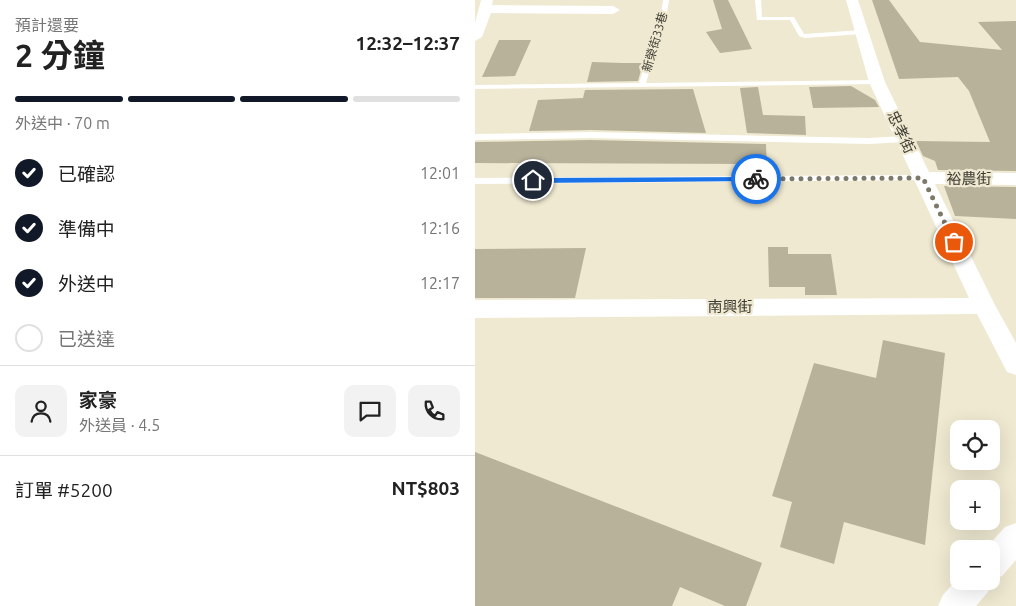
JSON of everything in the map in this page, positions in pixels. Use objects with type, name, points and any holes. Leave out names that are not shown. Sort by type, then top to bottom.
[{"type":"street","name":"忠孝街","points":[[851,0],[877,82],[984,306],[1016,366]]},
{"type":"street","points":[[475,37],[483,20],[486,5],[613,10]]},
{"type":"street","name":"裕農街","points":[[923,178],[1016,179]]},
{"type":"street","name":"南興街","points":[[475,309],[984,306]]},
{"type":"street","points":[[1000,556],[1016,538]]},
{"type":"street","points":[[954,606],[969,590]]},
{"type":"lane","name":"新榮街33巷","points":[[642,84],[664,13],[666,0]]},
{"type":"lane","points":[[758,0],[759,19],[792,18],[801,35],[862,32]]},
{"type":"lane","points":[[475,87],[877,82]]},
{"type":"lane","points":[[475,137],[591,136],[904,140]]},
{"type":"lane","points":[[475,181],[923,178]]},
{"type":"building","points":[[713,0],[728,0],[752,49],[720,53],[706,32],[722,29]]},
{"type":"building","points":[[872,0],[889,0],[920,42],[1002,50],[978,22],[1016,21],[1016,171],[938,170],[935,161],[923,156],[916,141],[990,142],[969,91],[958,77],[899,79]]},
{"type":"building","points":[[499,40],[531,40],[515,76],[482,77]]},
{"type":"building","points":[[592,62],[643,63],[638,81],[587,82]]},
{"type":"building","points":[[851,86],[875,100],[879,107],[813,108],[809,87]]},
{"type":"building","points":[[758,87],[763,115],[805,116],[806,135],[747,133],[740,88]]},
{"type":"building","points":[[693,89],[706,133],[591,130],[529,131],[538,100],[583,98],[585,90]]},
{"type":"building","points":[[591,140],[766,144],[767,174],[753,174],[751,164],[475,163],[475,142]]},
{"type":"building","points":[[944,186],[1016,187],[1016,219],[955,216]]},
{"type":"building","points":[[768,247],[788,247],[788,254],[831,254],[837,295],[805,295],[805,287],[769,287]]},
{"type":"building","points":[[586,248],[575,298],[475,298],[475,249]]},
{"type":"building","points":[[883,340],[945,353],[925,545],[844,522],[834,564],[780,547],[792,502],[772,496],[814,363],[876,378]]},
{"type":"building","points":[[475,452],[762,563],[746,606],[725,606],[680,587],[672,606],[475,606]]},
{"type":"way so far","points":[[756,179],[923,178],[954,242]]},
{"type":"route","points":[[533,180],[756,179]]}]
